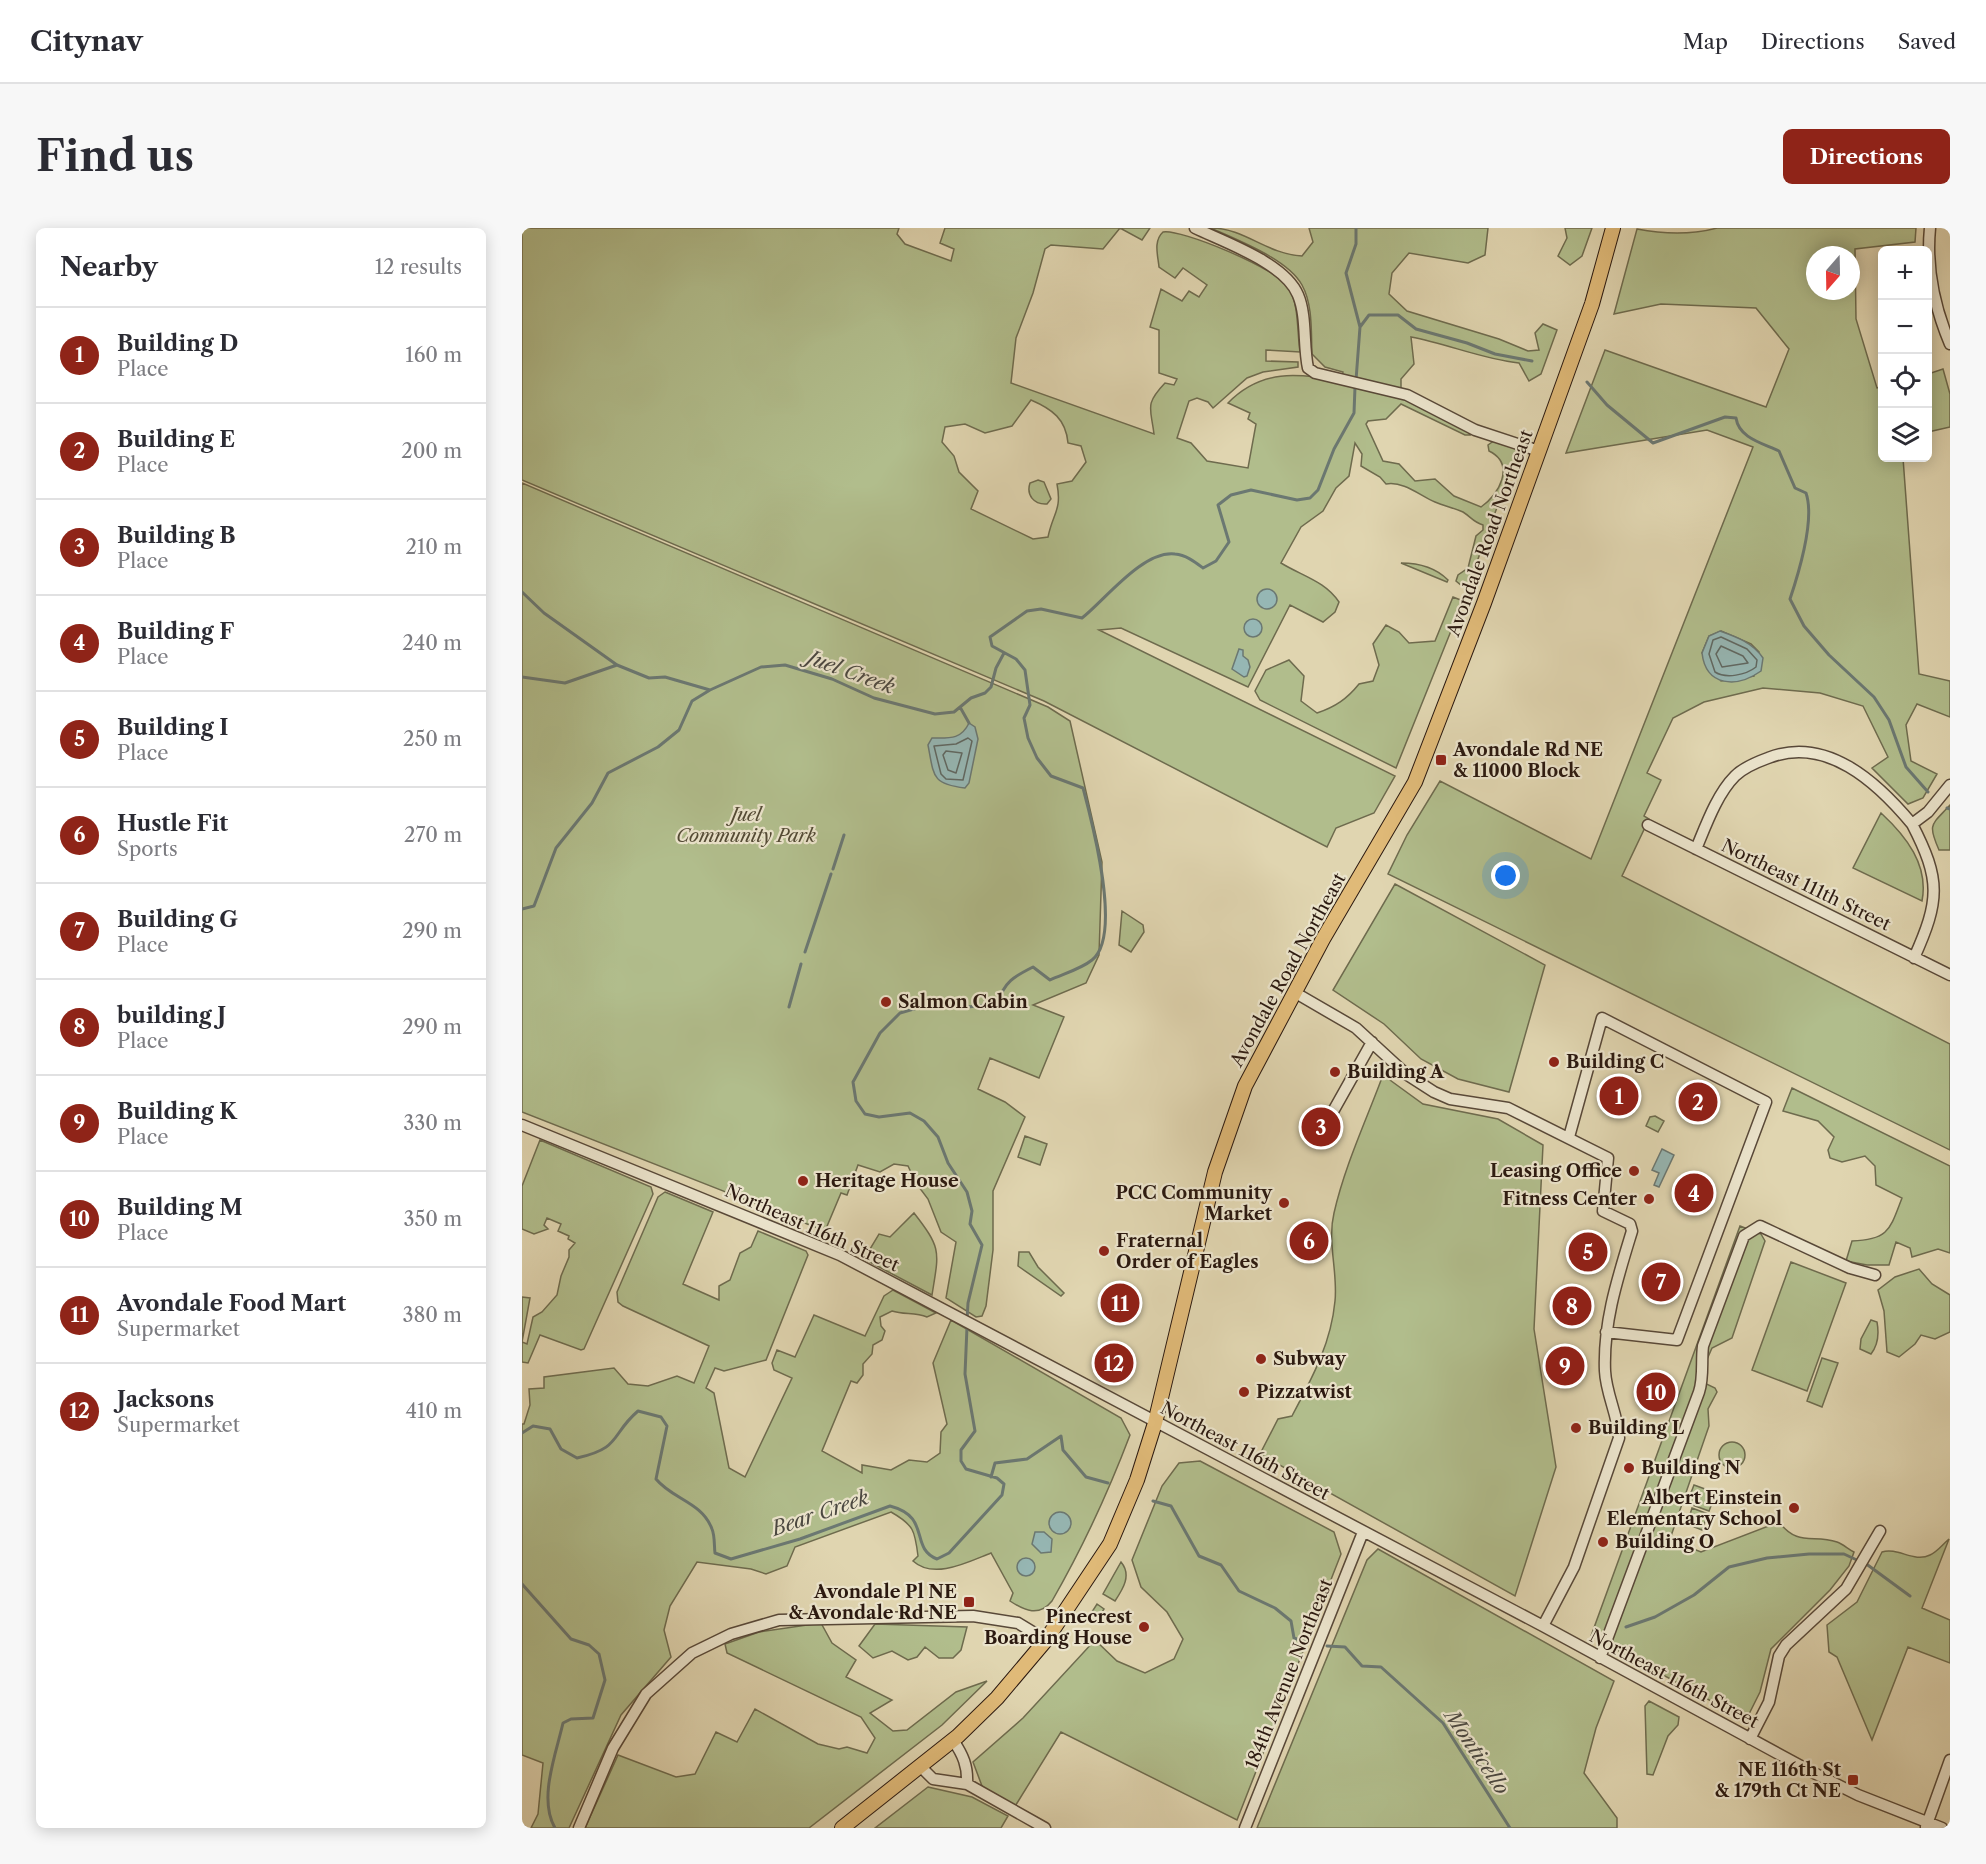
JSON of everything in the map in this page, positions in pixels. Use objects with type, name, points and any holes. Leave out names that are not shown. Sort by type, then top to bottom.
[{"type":"main road","name":"Avondale Road Northeast","points":[[842,1828],[953,1740],[997,1698],[1046,1640],[1110,1544],[1137,1480],[1155,1423],[1215,1172],[1245,1086],[1294,992],[1415,782],[1592,304],[1613,228]]},
{"type":"street","points":[[1195,228],[1258,258],[1291,282],[1299,296],[1308,368],[1407,395],[1475,430],[1539,451]]},
{"type":"street","points":[[1930,228],[1930,276],[1936,306],[1950,344]]},
{"type":"street","points":[[1696,849],[1724,791],[1743,770],[1756,762],[1787,752],[1819,753],[1859,773],[1897,805],[1912,824],[1931,866],[1935,896],[1929,922],[1914,957]]},
{"type":"street","points":[[1912,824],[1928,812],[1950,785]]},
{"type":"street","name":"Northeast 111th Street","points":[[1648,825],[1950,975]]},
{"type":"street","points":[[1294,992],[1350,1024],[1406,1074],[1434,1092],[1450,1099],[1508,1108],[1608,1158],[1604,1211],[1630,1224],[1632,1231],[1612,1299],[1606,1332],[1605,1373],[1619,1438],[1574,1567],[1543,1626]]},
{"type":"street","points":[[1569,1137],[1602,1018],[1766,1102],[1677,1340],[1606,1332]]},
{"type":"street","points":[[1331,1115],[1372,1042]]},
{"type":"street","name":"Northeast 116th Street","points":[[522,1125],[817,1244],[1543,1626],[1750,1739],[1858,1795],[1926,1825],[1942,1828]]},
{"type":"street","points":[[1600,1658],[1699,1392],[1703,1380],[1703,1346],[1744,1236],[1760,1226],[1850,1269],[1875,1275]]},
{"type":"street","points":[[1750,1739],[1770,1702],[1779,1656],[1786,1645],[1854,1579],[1880,1531]]},
{"type":"street","name":"184th Avenue Northeast","points":[[1245,1828],[1364,1532]]},
{"type":"street","points":[[579,1828],[610,1755],[646,1694],[692,1653],[731,1634],[779,1620],[973,1616],[1018,1623],[1046,1640]]},
{"type":"street","points":[[953,1740],[966,1764],[967,1784]]},
{"type":"street","points":[[1926,1825],[1950,1760]]},
{"type":"street","points":[[920,1766],[933,1779],[967,1784],[1009,1810],[1046,1828]]},
{"type":"green space","points":[[522,228],[899,228],[897,234],[905,244],[951,261],[954,249],[940,243],[945,228],[1120,228],[1103,249],[1051,245],[1045,249],[1033,293],[1016,338],[1011,383],[1154,434],[1150,407],[1154,397],[1165,383],[1174,385],[1177,379],[1159,373],[1159,330],[1150,327],[1161,289],[1182,301],[1189,291],[1199,297],[1207,285],[1183,268],[1175,278],[1159,267],[1157,244],[1163,232],[1188,236],[1228,251],[1267,271],[1289,288],[1295,302],[1300,352],[1266,350],[1266,361],[1298,362],[1298,367],[1263,372],[1247,378],[1213,408],[1208,402],[1197,398],[1189,401],[1177,438],[1191,443],[1207,461],[1248,468],[1256,424],[1248,419],[1250,413],[1228,403],[1254,384],[1267,379],[1295,375],[1341,381],[1343,372],[1325,367],[1312,354],[1308,301],[1302,285],[1295,276],[1286,267],[1261,251],[1211,228],[1234,232],[1277,251],[1302,256],[1313,242],[1309,228],[1488,228],[1485,255],[1468,263],[1409,253],[1392,273],[1389,294],[1407,311],[1499,339],[1528,351],[1539,350],[1535,333],[1543,324],[1557,330],[1541,374],[1529,381],[1519,363],[1411,337],[1414,364],[1401,379],[1401,397],[1468,431],[1470,435],[1465,435],[1401,404],[1386,419],[1368,421],[1366,424],[1383,461],[1399,464],[1415,481],[1435,479],[1454,496],[1481,507],[1488,502],[1499,487],[1503,471],[1502,464],[1489,451],[1488,445],[1495,440],[1519,448],[1468,586],[1462,586],[1456,581],[1458,575],[1468,568],[1476,536],[1483,530],[1483,525],[1463,512],[1435,502],[1405,487],[1386,484],[1380,477],[1361,466],[1362,454],[1355,443],[1349,476],[1336,488],[1323,511],[1301,527],[1281,563],[1327,589],[1339,602],[1335,612],[1323,622],[1290,605],[1248,687],[1121,628],[1099,630],[1395,776],[1374,813],[1336,828],[1327,847],[1044,701],[522,480]],"holes":[[[1031,400],[1039,403],[1061,421],[1068,443],[1081,446],[1086,462],[1072,481],[1057,484],[1058,506],[1048,537],[1033,539],[971,509],[978,491],[959,472],[954,456],[942,442],[945,427],[965,424],[985,433],[1012,426]]]},
{"type":"green space","points":[[1120,228],[1150,228],[1142,240]]},
{"type":"green space","points":[[1565,228],[1592,228],[1582,256],[1570,265],[1558,256],[1567,238]]},
{"type":"green space","points":[[1717,228],[1916,228],[1915,242],[1860,248],[1860,246],[1806,246],[1806,300],[1856,300],[1856,319],[1878,388],[1878,462],[1903,462],[1919,674],[1950,681],[1950,717],[1917,704],[1906,725],[1911,761],[1937,774],[1923,798],[1908,804],[1872,768],[1888,757],[1863,706],[1820,693],[1763,688],[1704,702],[1673,718],[1647,773],[1661,780],[1644,816],[1649,819],[1622,876],[1950,1044],[1950,1150],[1388,874],[1407,835],[1440,781],[1591,859],[1753,447],[1707,430],[1566,453],[1605,350],[1766,407],[1789,349],[1756,308],[1661,304],[1614,314],[1637,229],[1677,233]],"holes":[[[1721,631],[1751,644],[1759,652],[1754,676],[1721,681],[1702,653],[1709,636]]]},
{"type":"green space","points":[[1943,369],[1950,394],[1950,427],[1932,431],[1932,408],[1932,373]]},
{"type":"green space","points":[[1038,480],[1044,482],[1051,499],[1047,504],[1038,503],[1030,495],[1030,483]]},
{"type":"green space","name":"Juel Community Park","points":[[522,483],[1048,707],[1070,721],[1102,862],[1099,955],[1086,983],[1033,1005],[1064,1017],[1039,1078],[990,1058],[978,1089],[1005,1102],[1025,1117],[993,1191],[993,1250],[986,1306],[982,1316],[976,1317],[946,1298],[956,1242],[941,1232],[928,1199],[916,1183],[908,1166],[894,1164],[880,1172],[858,1165],[847,1195],[841,1193],[825,1231],[522,1112]]},
{"type":"green space","points":[[1401,563],[1426,567],[1438,572],[1448,580],[1447,582]]},
{"type":"green space","points":[[1453,597],[1463,601],[1396,768],[1260,700],[1255,691],[1266,670],[1289,660],[1304,676],[1301,701],[1317,713],[1329,708],[1350,694],[1359,684],[1373,681],[1379,665],[1373,644],[1386,625],[1399,632],[1409,643],[1435,641]]},
{"type":"green space","points":[[1950,805],[1950,850],[1939,850],[1932,829],[1935,821]]},
{"type":"green space","points":[[1881,813],[1899,831],[1914,852],[1922,875],[1922,901],[1853,868]]},
{"type":"green space","points":[[1395,884],[1545,965],[1509,1092],[1458,1079],[1421,1059],[1384,1024],[1333,990]]},
{"type":"green space","points":[[1122,911],[1143,925],[1144,932],[1131,952],[1119,945]]},
{"type":"green space","points":[[1383,1075],[1423,1104],[1498,1119],[1543,1145],[1534,1329],[1556,1467],[1515,1596],[1260,1454],[1278,1419],[1292,1416],[1325,1346],[1333,1317],[1336,1290],[1332,1246],[1334,1213],[1350,1160]]},
{"type":"green space","points":[[1792,1088],[1950,1166],[1950,1253],[1938,1249],[1912,1257],[1910,1248],[1896,1242],[1889,1265],[1867,1265],[1846,1261],[1852,1241],[1874,1238],[1886,1231],[1891,1225],[1902,1198],[1876,1185],[1875,1166],[1865,1156],[1842,1162],[1830,1158],[1828,1150],[1834,1137],[1818,1121],[1783,1111]]},
{"type":"green space","points":[[1655,1116],[1664,1121],[1658,1132],[1646,1126],[1650,1117]]},
{"type":"green space","points":[[1025,1136],[1047,1144],[1040,1165],[1018,1157]]},
{"type":"green space","points":[[540,1140],[651,1187],[653,1194],[584,1349],[581,1350],[540,1335],[528,1363],[522,1362],[522,1342],[527,1344],[533,1317],[542,1312],[557,1295],[561,1276],[569,1257],[569,1250],[575,1243],[568,1239],[569,1236],[558,1231],[561,1224],[547,1218],[544,1225],[548,1229],[534,1234],[522,1229],[522,1186]]},
{"type":"green space","points":[[665,1192],[713,1212],[683,1284],[719,1300],[719,1286],[730,1280],[740,1253],[751,1247],[758,1231],[806,1251],[808,1255],[766,1360],[724,1371],[715,1368],[706,1388],[714,1393],[729,1468],[745,1477],[792,1378],[774,1370],[772,1363],[777,1350],[795,1357],[814,1315],[865,1336],[884,1296],[893,1290],[936,1313],[927,1317],[892,1311],[880,1317],[881,1326],[885,1331],[882,1340],[873,1345],[872,1354],[863,1364],[863,1375],[857,1383],[851,1381],[822,1451],[862,1473],[862,1465],[891,1470],[909,1460],[927,1462],[940,1453],[941,1432],[947,1424],[933,1363],[951,1320],[1121,1418],[1130,1435],[1085,1540],[1052,1601],[1037,1611],[1026,1610],[1010,1601],[1013,1593],[991,1553],[951,1568],[931,1569],[913,1561],[918,1556],[912,1530],[909,1525],[891,1512],[795,1547],[787,1566],[766,1574],[751,1569],[697,1562],[670,1606],[664,1630],[671,1657],[621,1715],[569,1828],[531,1828],[538,1814],[543,1763],[522,1755],[522,1424],[524,1424],[530,1405],[529,1389],[544,1388],[544,1377],[614,1368],[628,1384],[648,1386],[677,1376],[694,1383],[709,1346],[618,1302],[617,1292],[658,1197]]},
{"type":"green space","points":[[914,1213],[930,1235],[936,1251],[932,1295],[864,1259],[879,1234],[890,1237]]},
{"type":"green space","points":[[1740,1226],[1761,1234],[1765,1241],[1732,1338],[1712,1348],[1698,1380],[1715,1388],[1717,1392],[1708,1409],[1709,1426],[1671,1536],[1673,1541],[1701,1552],[1779,1522],[1793,1535],[1837,1542],[1854,1552],[1849,1566],[1830,1590],[1771,1649],[1760,1692],[1746,1720],[1591,1636]]},
{"type":"green space","points":[[1019,1252],[1029,1252],[1038,1267],[1064,1293],[1061,1296],[1018,1266]]},
{"type":"green space","points":[[1791,1262],[1846,1283],[1807,1391],[1752,1370]]},
{"type":"green space","points":[[1919,1269],[1932,1284],[1950,1295],[1950,1332],[1935,1339],[1921,1335],[1915,1344],[1899,1357],[1887,1352],[1884,1311],[1878,1290],[1895,1277]]},
{"type":"green space","points":[[522,1297],[530,1298],[522,1342]]},
{"type":"green space","points":[[1871,1320],[1877,1322],[1878,1334],[1876,1346],[1871,1354],[1860,1349],[1861,1339]]},
{"type":"green space","points":[[1822,1358],[1838,1363],[1822,1407],[1807,1401]]},
{"type":"green space","points":[[1732,1442],[1741,1446],[1745,1455],[1741,1464],[1732,1468],[1723,1464],[1719,1455],[1723,1446]]},
{"type":"green space","points":[[1200,1461],[1334,1532],[1341,1554],[1237,1820],[1061,1732],[1014,1808],[982,1786],[973,1762],[1023,1718],[1095,1640],[1117,1661],[1145,1673],[1174,1659],[1183,1639],[1167,1612],[1141,1587],[1132,1560],[1162,1486],[1179,1463]]},
{"type":"green space","points":[[1694,1485],[1716,1493],[1709,1511],[1687,1503]]},
{"type":"green space","points":[[1692,1508],[1708,1514],[1702,1530],[1687,1524]]},
{"type":"green space","points":[[1949,1539],[1922,1608],[1950,1620],[1950,1663],[1908,1647],[1872,1740],[1837,1657],[1829,1652],[1827,1625],[1857,1602],[1882,1552],[1894,1551],[1924,1557],[1935,1552]]},
{"type":"green space","points":[[1378,1549],[1614,1681],[1596,1728],[1584,1773],[1617,1818],[1617,1828],[1257,1828],[1367,1560]]},
{"type":"green space","points":[[1121,1562],[1126,1577],[1115,1601],[1103,1594]]},
{"type":"green space","points":[[1097,1604],[1104,1609],[1097,1621],[1088,1618]]},
{"type":"green space","points":[[821,1623],[832,1643],[856,1660],[846,1677],[892,1700],[870,1713],[893,1731],[907,1730],[956,1692],[987,1681],[942,1725],[809,1828],[585,1828],[618,1755],[676,1777],[695,1774],[716,1732],[737,1742],[755,1709],[818,1744],[839,1749],[847,1747],[867,1753],[875,1738],[861,1717],[727,1653],[725,1644],[759,1632]]},
{"type":"green space","points":[[875,1624],[967,1627],[961,1650],[953,1658],[939,1658],[925,1647],[917,1657],[908,1660],[892,1651],[873,1658],[859,1646]]},
{"type":"green space","points":[[1649,1701],[1679,1717],[1678,1725],[1668,1736],[1653,1775],[1647,1774],[1645,1706]]},
{"type":"green space","points":[[928,1787],[972,1797],[1008,1816],[1001,1828],[875,1828]]},
{"type":"water","points":[[1267,589],[1274,592],[1277,599],[1274,606],[1267,609],[1260,606],[1257,599],[1260,592]]},
{"type":"water","points":[[1253,619],[1259,622],[1262,628],[1259,634],[1253,637],[1247,634],[1244,628],[1247,622]]},
{"type":"water","points":[[1720,631],[1754,648],[1763,658],[1761,671],[1752,677],[1733,682],[1716,678],[1710,673],[1702,653],[1709,636]]},
{"type":"water","points":[[1239,649],[1243,650],[1243,656],[1248,660],[1250,667],[1247,676],[1244,677],[1232,669]]},
{"type":"water","points":[[969,723],[975,727],[978,739],[969,783],[965,788],[946,784],[936,777],[928,745],[932,738],[949,738],[962,733]]},
{"type":"water","points":[[1662,1149],[1674,1155],[1659,1187],[1654,1185],[1659,1173],[1652,1170]]},
{"type":"water","points":[[1060,1512],[1068,1515],[1071,1523],[1068,1531],[1060,1534],[1052,1531],[1049,1523],[1052,1515]]},
{"type":"water","points":[[1035,1532],[1044,1532],[1052,1539],[1051,1552],[1041,1553],[1032,1544]]},
{"type":"water","points":[[1022,1558],[1030,1558],[1035,1563],[1033,1574],[1022,1576],[1017,1571],[1017,1563]]},
{"type":"waterway","name":"Bear Creek","points":[[1356,228],[1356,244],[1346,273],[1360,327],[1356,380]]},
{"type":"waterway","points":[[1360,327],[1369,315],[1398,315],[1416,329],[1467,343],[1495,354],[1532,361]]},
{"type":"waterway","points":[[1587,382],[1607,405],[1653,443],[1725,417],[1736,418],[1738,425],[1746,435],[1779,451],[1795,488],[1806,493],[1809,517],[1805,546],[1790,599],[1804,626],[1829,655],[1874,697],[1889,720],[1906,767],[1928,792]]},
{"type":"waterway","name":"Bear Creek","points":[[967,1320],[968,1303],[982,1245],[970,1224],[972,1211],[967,1192],[948,1163],[938,1137],[924,1121],[910,1113],[879,1117],[865,1114],[856,1101],[853,1082],[880,1033],[900,1013],[931,1004],[957,1008],[998,1004],[1007,985],[1021,973],[1033,967],[1050,980],[1088,963],[1101,947],[1105,928],[1105,904],[1098,851],[1083,788],[1051,776],[1037,758],[1028,738],[1024,718],[1030,705],[1025,670],[1016,659],[992,646],[990,637],[1027,611],[1041,609],[1082,618],[1125,578],[1150,560],[1163,555],[1183,556],[1203,568],[1216,561],[1229,542],[1218,505],[1231,495],[1251,490],[1297,500],[1310,498],[1318,490],[1334,449],[1354,413],[1355,387]]},
{"type":"waterway","points":[[522,592],[544,613],[617,665],[649,678],[665,677],[710,690]]},
{"type":"waterway","name":"Juel Creek","points":[[522,909],[534,906],[556,848],[592,803],[608,773],[658,747],[679,730],[692,701],[710,690],[761,667],[785,665],[832,679],[874,698],[935,714],[954,712],[971,698],[985,693],[991,687],[996,668],[1004,653]]},
{"type":"waterway","points":[[522,677],[565,683],[617,665]]},
{"type":"waterway","points":[[960,707],[969,723]]},
{"type":"waterway","points":[[833,869],[844,835]]},
{"type":"waterway","points":[[805,952],[831,874]]},
{"type":"waterway","points":[[789,1007],[801,964]]},
{"type":"waterway","name":"Bear Creek","points":[[522,1433],[533,1426],[550,1429],[561,1449],[577,1458],[602,1450],[609,1445],[638,1411],[661,1417],[667,1426],[656,1479],[701,1513],[713,1532],[715,1553],[731,1559],[800,1539],[890,1506],[911,1517],[924,1548],[937,1559],[949,1553],[1002,1495],[1004,1484],[997,1478],[966,1469],[961,1461],[961,1450],[975,1431],[965,1374],[967,1327]]},
{"type":"waterway","name":"Monticello","points":[[991,1477],[995,1463],[1027,1459],[1061,1436],[1063,1450],[1086,1477],[1108,1483]]},
{"type":"waterway","name":"Monticello","points":[[1153,1501],[1171,1506],[1199,1556],[1221,1565],[1239,1591],[1275,1608],[1291,1621],[1294,1638],[1308,1643]]},
{"type":"waterway","points":[[1626,1627],[1655,1617],[1694,1595],[1729,1567],[1767,1558],[1809,1554],[1844,1554],[1859,1561]]},
{"type":"waterway","points":[[1865,1563],[1910,1596]]},
{"type":"waterway","name":"Bear Creek","points":[[522,1584],[571,1639],[589,1645],[599,1654],[605,1680],[593,1718],[571,1719],[563,1723],[548,1790],[550,1816],[555,1828]]},
{"type":"waterway","name":"Monticello","points":[[1327,1646],[1345,1647],[1362,1666],[1381,1667],[1443,1723],[1510,1828]]},
{"type":"place","name":"Avondale Rd NE & 11000 Block","points":[[1441,760]]},
{"type":"place","name":"Salmon Cabin","points":[[886,1002]]},
{"type":"place","name":"Building C","points":[[1554,1062]]},
{"type":"place","name":"Building A","points":[[1335,1072]]},
{"type":"place","name":"Building D","points":[[1619,1096]]},
{"type":"place","name":"Building E","points":[[1698,1102]]},
{"type":"place","name":"Building B","points":[[1321,1127]]},
{"type":"place","name":"Leasing Office","points":[[1634,1171]]},
{"type":"place","name":"Heritage House","points":[[803,1181]]},
{"type":"place","name":"Building F","points":[[1694,1193]]},
{"type":"place","name":"Fitness Center","points":[[1649,1199]]},
{"type":"place","name":"PCC Community Market","points":[[1284,1203]]},
{"type":"place","name":"Hustle Fit","points":[[1309,1241]]},
{"type":"place","name":"Fraternal Order of Eagles","points":[[1104,1251]]},
{"type":"place","name":"Building I","points":[[1588,1252]]},
{"type":"place","name":"Building G","points":[[1661,1282]]},
{"type":"place","name":"Avondale Food Mart","points":[[1120,1303]]},
{"type":"place","name":"building J","points":[[1572,1306]]},
{"type":"place","name":"Subway","points":[[1261,1359]]},
{"type":"place","name":"Jacksons","points":[[1114,1363]]},
{"type":"place","name":"Building K","points":[[1565,1366]]},
{"type":"place","name":"Pizzatwist","points":[[1244,1392]]},
{"type":"place","name":"Building M","points":[[1656,1392]]},
{"type":"place","name":"Building L","points":[[1576,1428]]},
{"type":"place","name":"Building N","points":[[1629,1468]]},
{"type":"place","name":"Albert Einstein Elementary School","points":[[1794,1508]]},
{"type":"place","name":"Building O","points":[[1603,1542]]},
{"type":"place","name":"Avondale Pl NE & Avondale Rd NE","points":[[969,1602]]},
{"type":"place","name":"Pinecrest Boarding House","points":[[1144,1627]]},
{"type":"place","name":"NE 116th St & 179th Ct NE","points":[[1853,1780]]}]
